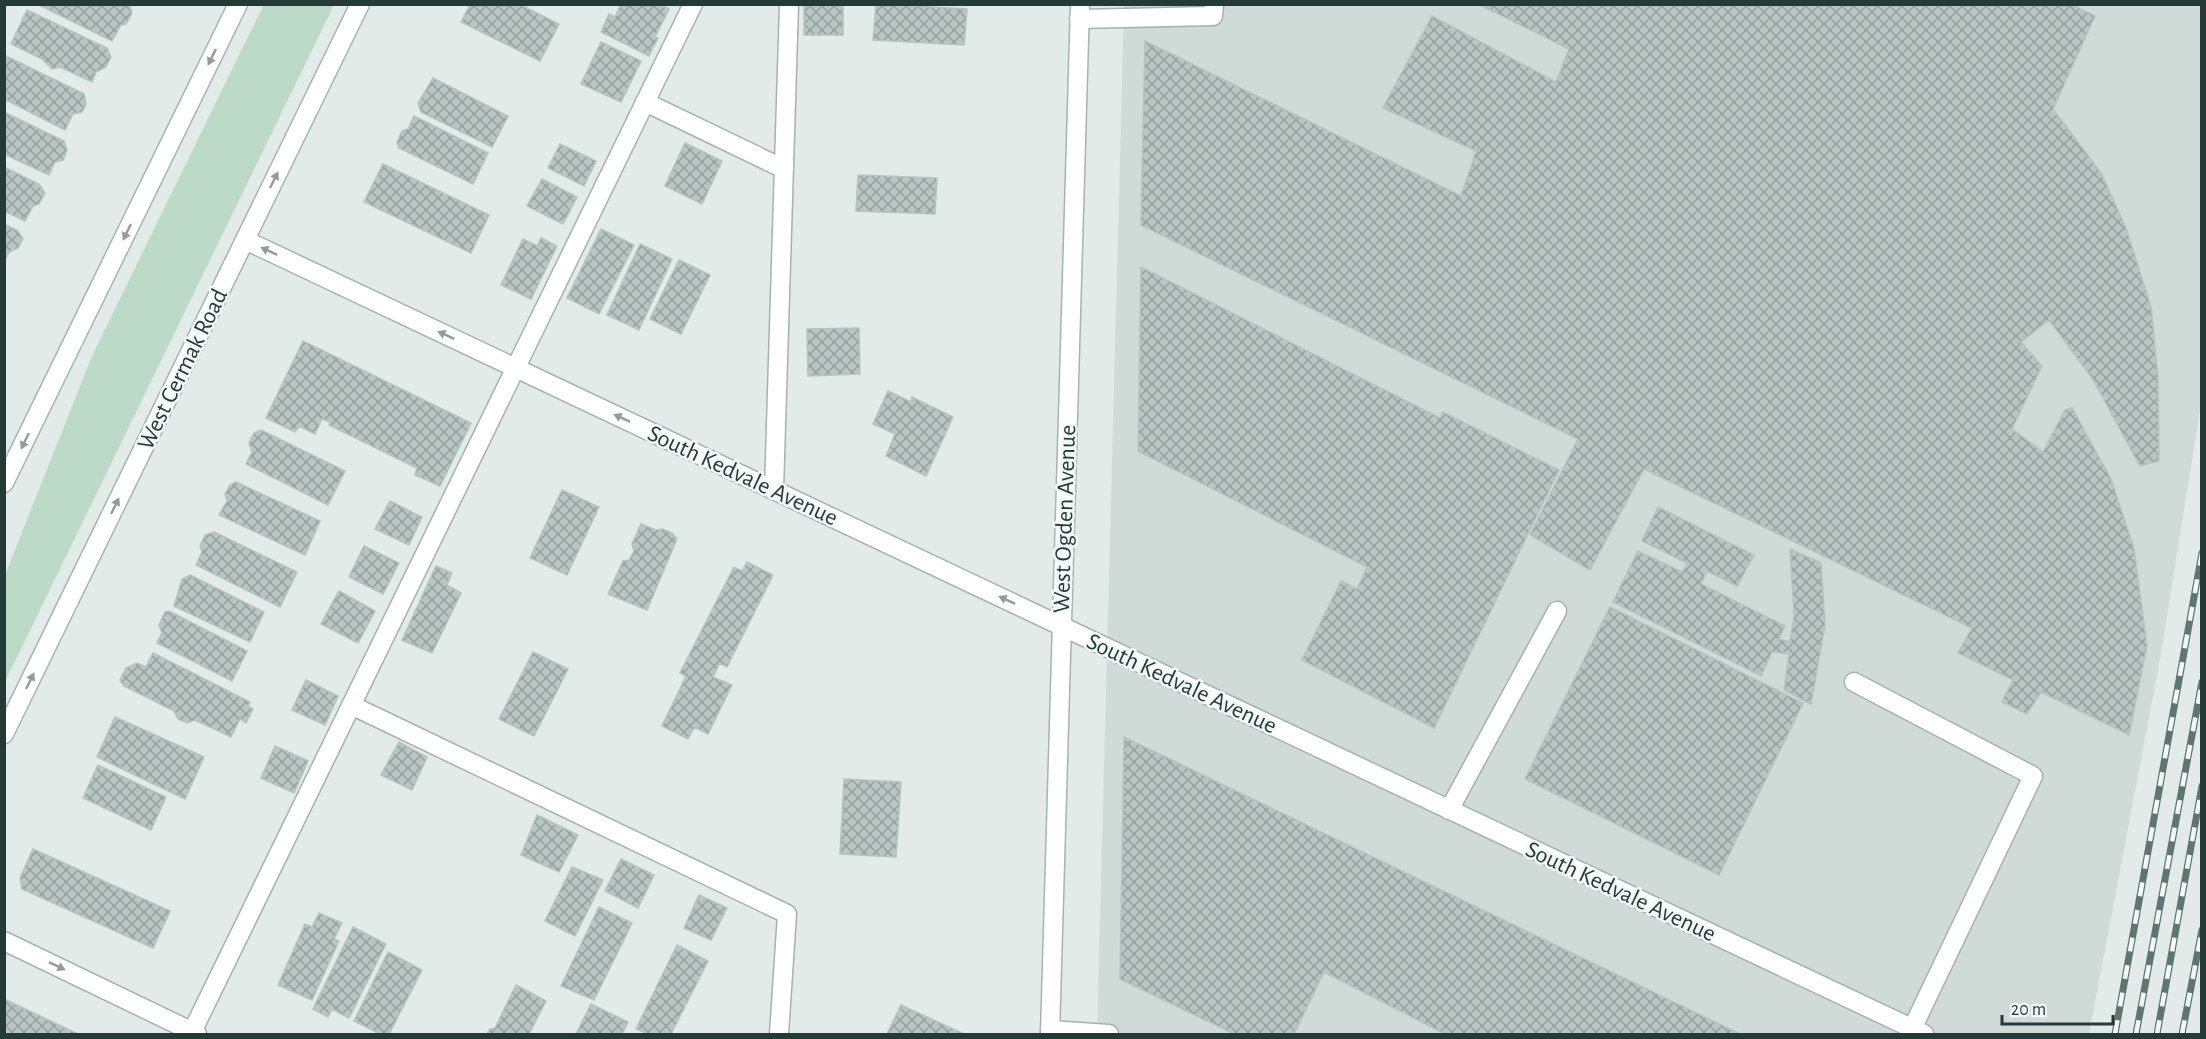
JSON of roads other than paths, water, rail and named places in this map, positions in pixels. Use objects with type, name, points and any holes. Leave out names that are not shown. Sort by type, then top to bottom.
[{"type":"main road","points":[[4,483],[238,4]]},
{"type":"main road","name":"West Cermak Road","points":[[4,734],[360,4]]},
{"type":"main road","points":[[4,941],[186,1032],[351,705],[693,4]]},
{"type":"main road","points":[[774,490],[789,4]]},
{"type":"main road","points":[[1080,12],[1213,16],[1214,4]]},
{"type":"main road","name":"West Ogden Avenue","points":[[1050,1032],[1060,625],[1080,12]]},
{"type":"main road","points":[[645,102],[784,170]]},
{"type":"main road","name":"South Kedvale Avenue","points":[[245,240],[1918,1032]]},
{"type":"main road","points":[[1449,810],[1557,611]]},
{"type":"main road","points":[[1854,682],[2033,776],[1918,1032]]},
{"type":"main road","points":[[351,705],[787,914],[779,1035]]},
{"type":"main road","points":[[1050,1032],[1109,1035]]},
{"type":"railway","points":[[2115,1034],[2202,553]]},
{"type":"railway","points":[[2136,1034],[2202,682]]},
{"type":"railway","points":[[2157,1034],[2202,786]]},
{"type":"railway","points":[[2182,1034],[2202,930]]}]
